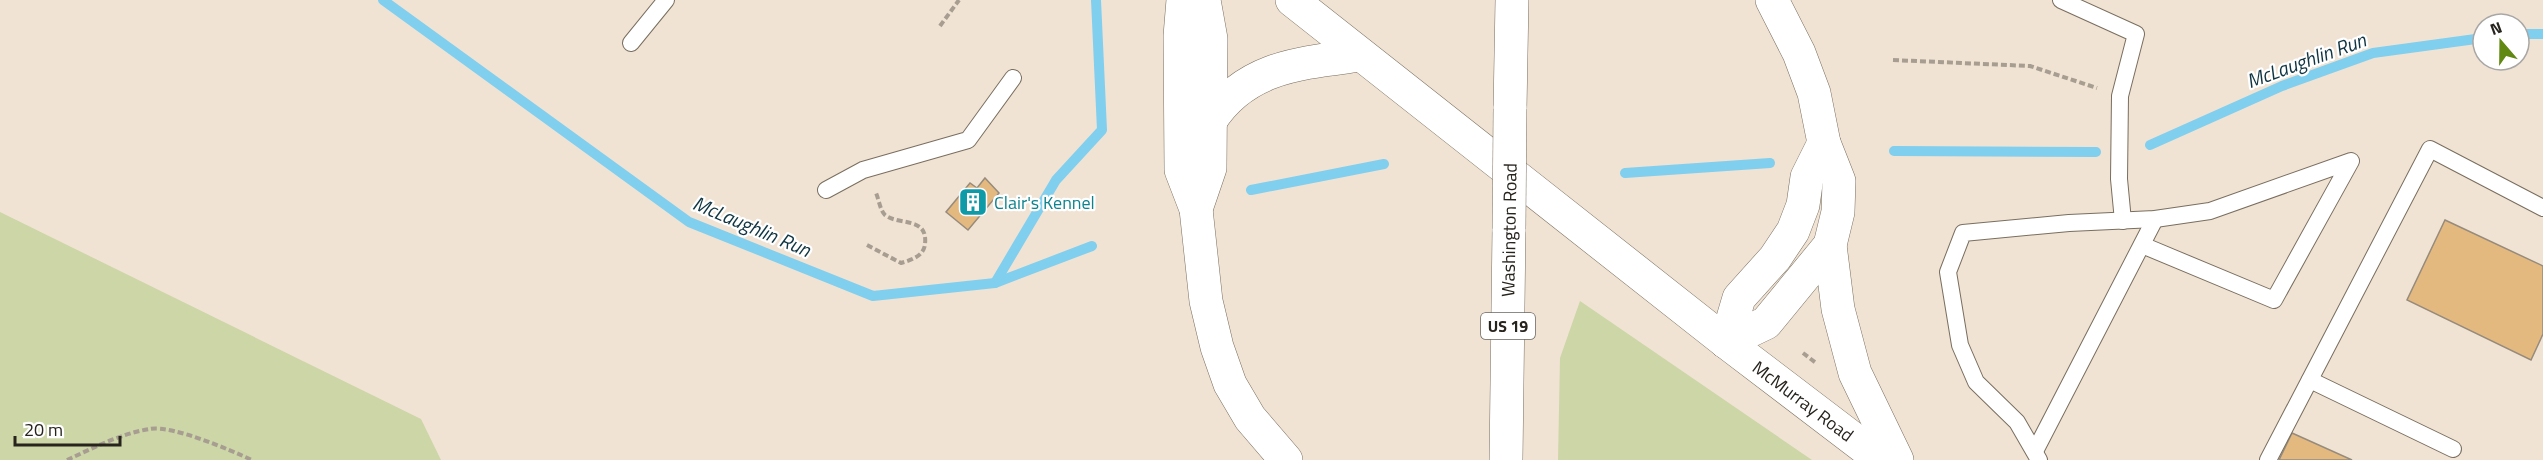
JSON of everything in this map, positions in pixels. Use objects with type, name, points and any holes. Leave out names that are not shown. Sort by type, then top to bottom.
[{"type":"main road","points":[[1183,0],[1180,36],[1181,170],[1196,209],[1206,301],[1217,346],[1230,384],[1250,418],[1286,460]]},
{"type":"main road","points":[[1196,209],[1210,168],[1211,39],[1204,0]]},
{"type":"main road","name":"McMurray Road","points":[[1292,0],[1726,342],[1881,460]]},
{"type":"main road","name":"Washington Road","points":[[1506,460],[1512,0]]},
{"type":"main road","points":[[1772,0],[1799,53],[1814,93],[1824,143],[1839,181],[1838,212],[1830,245],[1832,276],[1844,338],[1861,388],[1897,460]]},
{"type":"main road","points":[[1211,120],[1233,92],[1264,74],[1313,62],[1361,55]]},
{"type":"main road","points":[[1726,342],[1739,298],[1774,258],[1793,231],[1803,205],[1807,177],[1824,143]]},
{"type":"main road","points":[[1726,342],[1766,323],[1830,245]]},
{"type":"main road","points":[[1484,460],[1506,424]]},
{"type":"lane","points":[[631,43],[666,0]]},
{"type":"lane","points":[[2061,0],[2136,34],[2120,96],[2119,179],[2123,221]]},
{"type":"lane","points":[[826,190],[863,170],[968,140],[1013,78]]},
{"type":"lane","points":[[2268,460],[2430,149],[2543,208]]},
{"type":"lane","points":[[2037,456],[2017,423],[1976,382],[1960,345],[1948,272],[1963,233],[2155,219],[2210,211],[2351,160],[2274,300],[2142,245]]},
{"type":"lane","points":[[2037,456],[2155,219]]},
{"type":"lane","points":[[2310,380],[2452,449]]},
{"type":"path","points":[[940,26],[959,0]]},
{"type":"path","points":[[1893,60],[2030,66],[2120,96]]},
{"type":"path","points":[[863,170],[877,195],[882,212],[890,218],[906,220],[919,225],[926,236],[925,248],[916,258],[901,263],[867,245]]},
{"type":"path","points":[[1801,352],[1819,365]]},
{"type":"path","points":[[67,460],[98,445],[152,428],[209,441],[252,460]]},
{"type":"green space","points":[[0,212],[421,419],[441,460],[0,460]]},
{"type":"green space","points":[[1580,301],[1812,460],[1558,460],[1560,358]]},
{"type":"building","name":"Clair's Kennel","points":[[985,178],[999,193],[968,230],[946,212],[970,183],[977,188]]},
{"type":"building","points":[[2445,220],[2543,266],[2543,334],[2531,360],[2407,300]]},
{"type":"building","points":[[2292,433],[2352,460],[2279,460]]},
{"type":"waterway","name":"McLaughlin Run","points":[[383,0],[689,222],[873,296],[995,283],[1092,246]]},
{"type":"waterway","points":[[995,283],[1056,180],[1102,130],[1096,0]]},
{"type":"waterway","name":"McLaughlin Run","points":[[2531,34],[2543,34]]},
{"type":"waterway","name":"McLaughlin Run","points":[[2150,145],[2282,86],[2373,53],[2471,40]]},
{"type":"waterway","name":"McLaughlin Run","points":[[1894,151],[2096,152]]},
{"type":"waterway","name":"McLaughlin Run","points":[[1625,173],[1770,163]]},
{"type":"waterway","name":"McLaughlin Run","points":[[1251,190],[1384,164]]},
{"type":"place","name":"Clair's Kennel","points":[[973,202]]}]
